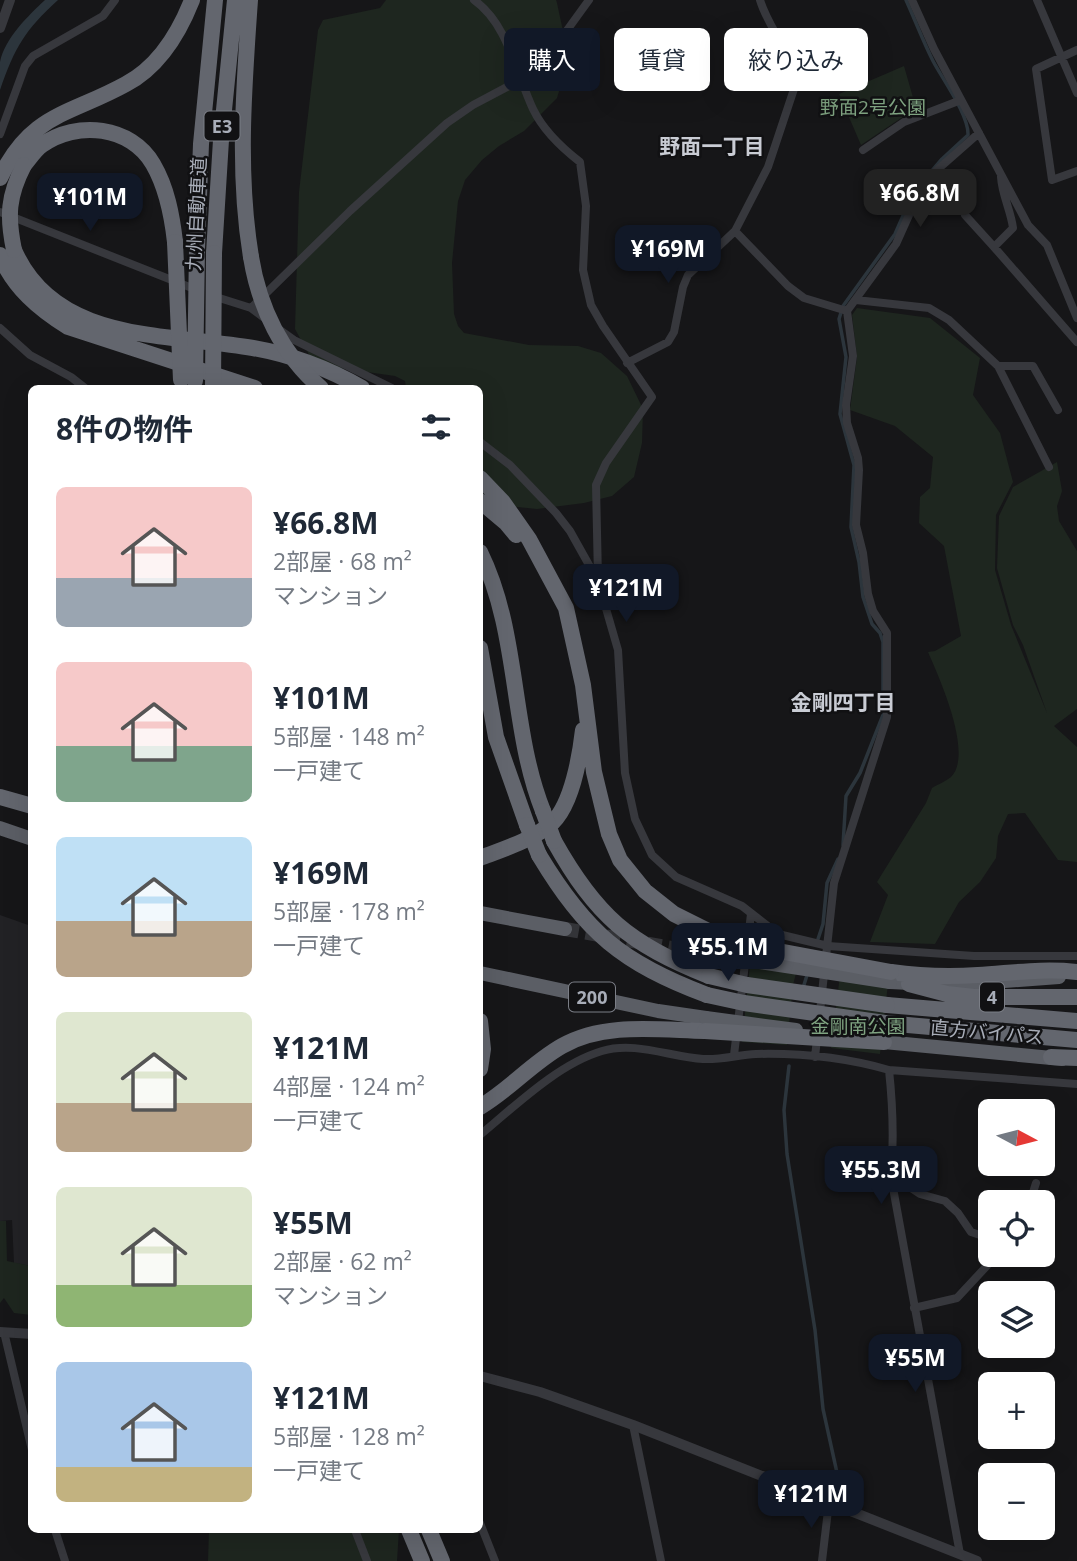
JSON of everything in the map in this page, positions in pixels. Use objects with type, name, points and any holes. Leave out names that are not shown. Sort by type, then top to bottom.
[{"type":"highway","points":[[0,178],[11,155],[25,138],[48,121],[128,83],[146,70],[174,37],[191,0]]},
{"type":"highway","name":"九州自動車道","points":[[189,384],[201,144],[215,0]]},
{"type":"highway","name":"九州自動車道","points":[[213,385],[214,253],[221,140],[235,0]]},
{"type":"highway","points":[[250,0],[242,140],[244,194],[251,257],[263,304],[276,333],[310,380],[317,385]]},
{"type":"highway","points":[[189,384],[175,242],[173,223],[161,180],[152,162],[135,143],[115,133],[96,130],[75,131],[41,145],[24,164],[14,184],[8,211],[7,252],[22,291],[45,313],[68,327],[246,385]]},
{"type":"highway","points":[[7,252],[35,286],[53,302],[71,312],[113,328],[278,353],[314,364],[356,385]]},
{"type":"highway","points":[[483,481],[503,502],[529,539],[566,608],[583,685],[594,772],[609,834],[620,860],[645,891],[674,915],[716,935],[890,977],[909,984],[951,985],[1077,974]]},
{"type":"highway","points":[[483,504],[506,523],[541,564]]},
{"type":"highway","points":[[483,559],[505,626],[533,786],[554,841],[575,879],[623,931],[672,961],[709,976],[747,985],[887,1005],[1077,1021]]},
{"type":"highway","points":[[483,665],[496,737],[539,855],[564,895],[592,929],[627,957],[664,979],[707,995],[744,1003],[885,1023],[1077,1040]]},
{"type":"highway","points":[[483,857],[522,842],[554,821],[578,768],[583,729],[583,685]]},
{"type":"highway","points":[[0,797],[28,805]]},
{"type":"highway","points":[[0,805],[28,813]]},
{"type":"highway","points":[[0,828],[28,838]]},
{"type":"highway","points":[[0,838],[28,845]]},
{"type":"highway","points":[[483,914],[565,929]]},
{"type":"highway","points":[[706,954],[890,977],[1055,969],[1077,974]]},
{"type":"highway","name":"200","points":[[483,975],[658,1011],[705,1024]]},
{"type":"highway","name":"4","points":[[909,984],[947,994],[974,997],[1077,997]]},
{"type":"highway","points":[[483,1106],[561,1046],[607,1031],[705,1024],[884,1042]]},
{"type":"highway","name":"直方バイパス","points":[[884,1042],[1052,1057]]},
{"type":"highway","points":[[1052,1057],[1077,1059]]},
{"type":"highway","points":[[410,1533],[422,1561]]},
{"type":"highway","points":[[430,1533],[442,1561]]},
{"type":"street","points":[[0,28],[10,0]]},
{"type":"street","points":[[0,134],[25,66],[33,56],[103,16],[115,0]]},
{"type":"street","points":[[474,0],[491,14],[504,40]]},
{"type":"street","points":[[569,28],[589,0]]},
{"type":"street","points":[[627,363],[668,342],[674,332],[682,287],[688,275],[735,231],[768,167],[795,86],[795,76],[786,52],[765,17],[761,0]]},
{"type":"street","points":[[912,0],[961,100],[1028,225],[1047,245],[1077,318]]},
{"type":"street","points":[[1037,0],[1077,93]]},
{"type":"street","points":[[1077,50],[1036,69],[1052,180],[1077,171]]},
{"type":"street","points":[[251,308],[350,211],[447,124],[504,89]]},
{"type":"street","points":[[527,91],[533,110],[550,134],[580,162],[586,206],[583,270],[592,305],[627,363],[653,397],[606,463],[596,485],[598,581]]},
{"type":"street","points":[[863,150],[904,122],[961,100]]},
{"type":"street","points":[[815,1057],[834,883],[887,717],[887,633],[873,611],[868,594],[856,525],[859,470],[847,424],[846,405],[853,356],[847,312],[896,244],[918,195],[946,162],[979,133]]},
{"type":"street","points":[[994,247],[1013,228],[1001,174]]},
{"type":"street","points":[[0,212],[147,271],[251,308],[294,340],[386,385]]},
{"type":"street","points":[[965,215],[1077,342]]},
{"type":"street","points":[[735,231],[788,286],[804,298],[847,312]]},
{"type":"street","points":[[856,300],[929,308],[938,312],[998,366],[1049,467]]},
{"type":"street","points":[[0,328],[30,355],[81,385]]},
{"type":"street","points":[[998,366],[1033,366],[1058,410]]},
{"type":"street","points":[[483,444],[510,465],[556,513],[570,531],[598,581],[618,650],[625,773],[635,818],[652,855],[676,877],[742,906],[779,934],[828,946],[974,956],[1077,956]]},
{"type":"street","points":[[734,1055],[751,914]]},
{"type":"street","points":[[483,1133],[577,1060],[605,1050],[628,1048],[705,1059],[734,1055],[815,1057],[889,1070],[1077,1084]]},
{"type":"street","points":[[889,1070],[894,1110],[891,1178],[960,1554]]},
{"type":"street","points":[[891,1178],[920,1194],[945,1201],[971,1231],[978,1234]]},
{"type":"street","points":[[1033,1190],[1035,1183]]},
{"type":"street","points":[[914,1308],[957,1298],[986,1267]]},
{"type":"street","points":[[28,1334],[2,1332],[28,1434]]},
{"type":"street","points":[[483,1377],[541,1392],[633,1425],[977,1561]]},
{"type":"street","points":[[633,1425],[661,1561]]},
{"type":"street","points":[[822,1561],[829,1502]]},
{"type":"street","points":[[483,1531],[495,1561]]},
{"type":"street","points":[[56,1533],[65,1561]]},
{"type":"street","points":[[356,1533],[367,1561]]},
{"type":"shaded area","points":[[45,0],[58,0],[22,40],[0,90],[0,62],[7,44]]},
{"type":"shaded area","points":[[0,915],[28,925],[28,1265],[14,1263],[12,1220],[0,1221]]},
{"type":"green space","points":[[386,0],[556,0],[562,28],[504,28],[504,91],[559,91],[557,98],[524,131],[482,160],[465,180],[458,201],[452,263],[454,314],[464,333],[529,345],[578,346],[601,353],[627,376],[643,409],[642,443],[634,477],[612,496],[584,503],[537,509],[483,503],[483,385],[406,385],[405,381],[395,376],[339,368],[312,360],[295,329],[299,192],[318,30],[323,20],[380,8]]},
{"type":"green space","name":"野面2号公園","points":[[904,66],[916,108],[861,145],[839,94],[846,91],[868,91],[868,82]]},
{"type":"green space","points":[[857,308],[930,318],[980,358],[973,395],[1000,433],[1013,482],[996,515],[995,570],[1011,625],[1047,713],[1023,645],[1013,625],[997,568],[999,516],[1013,487],[1057,462],[1062,491],[1057,506],[1059,521],[1077,551],[1077,709],[1054,726],[1077,747],[1077,862],[1058,860],[1025,813],[1008,814],[998,836],[996,858],[980,882],[959,902],[935,944],[870,942],[888,895],[877,882],[926,803],[932,788],[951,777],[957,766],[957,734],[928,652],[935,651],[961,636],[944,546],[919,523],[920,497],[930,488],[933,457],[895,426],[850,410],[857,357],[852,315]]},
{"type":"green space","name":"金剛南公園","points":[[753,936],[779,946],[802,950],[793,985],[787,1045],[742,1042]]},
{"type":"green space","name":"金剛南公園","points":[[841,967],[889,975],[880,1054],[831,1048]]},
{"type":"green space","points":[[0,1221],[6,1221],[7,1261],[28,1265],[28,1315],[14,1313],[4,1298],[0,1303]]},
{"type":"green space","points":[[209,1533],[399,1533],[397,1561],[208,1561]]},
{"type":"waterway","points":[[843,845],[846,796],[860,773],[883,715],[883,642],[880,633],[872,624],[863,597],[851,527],[854,465],[840,414],[846,357],[839,319],[843,306],[895,234],[913,193],[942,159],[968,135],[960,108],[933,61],[906,0]]},
{"type":"waterway","points":[[818,939],[823,924],[827,883],[838,859]]},
{"type":"waterway","points":[[803,988],[808,972]]},
{"type":"waterway","points":[[789,1066],[784,1110],[787,1154],[815,1330],[823,1409],[841,1491]]},
{"type":"tunnel","points":[[565,929],[700,953]]},
{"type":"district","name":"野面一丁目","points":[[712,146]]},
{"type":"district","name":"金剛四丁目","points":[[843,702]]}]
